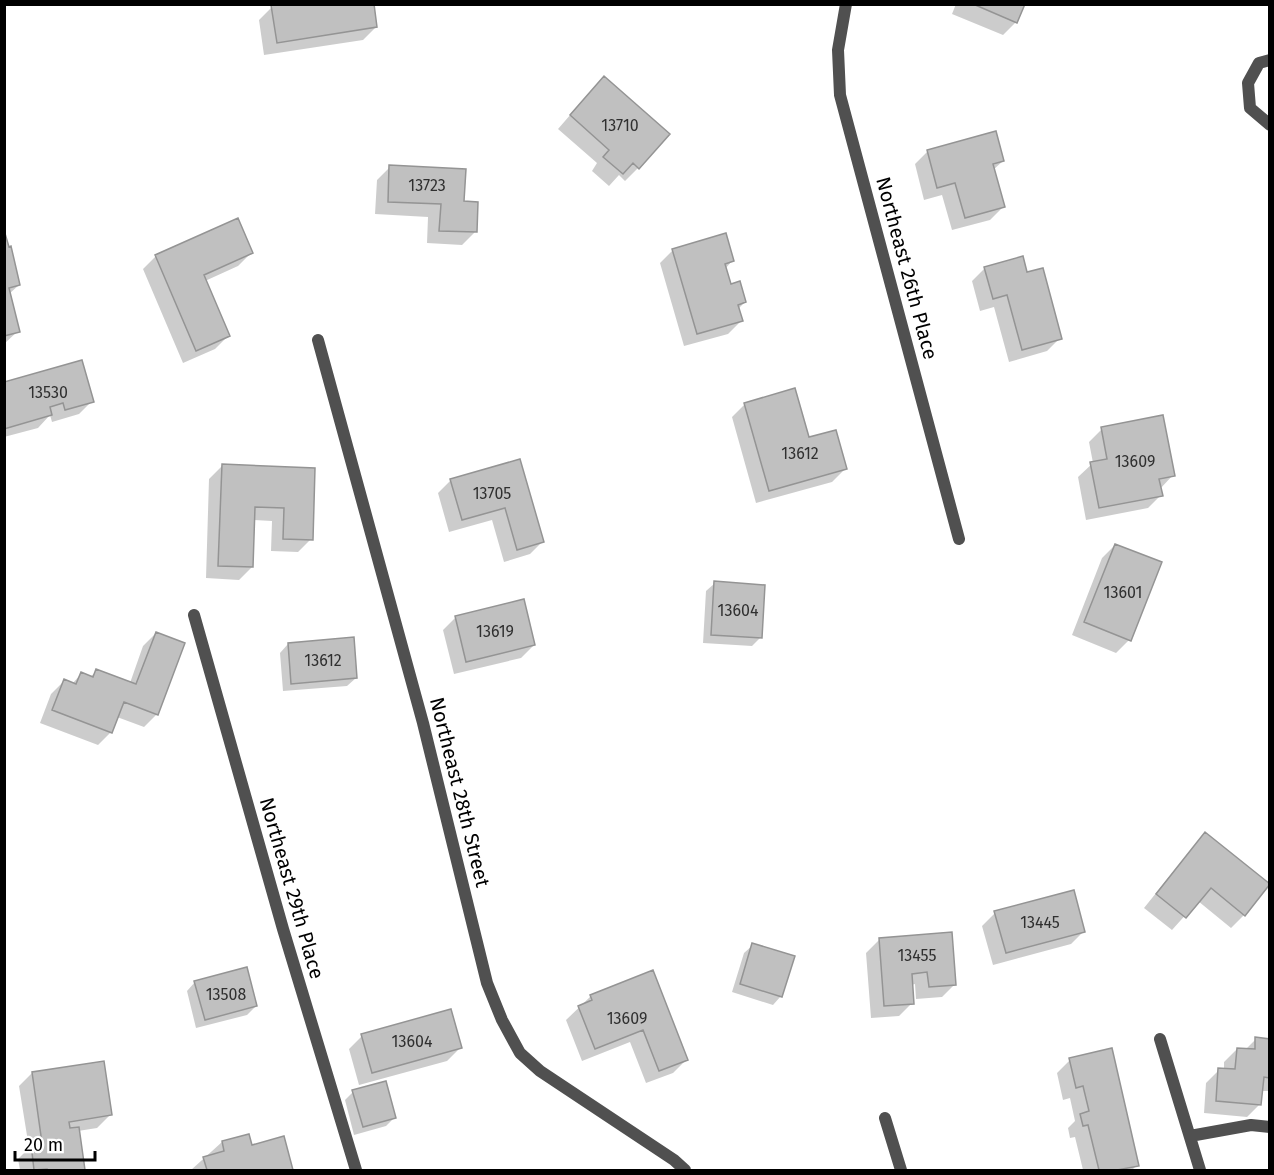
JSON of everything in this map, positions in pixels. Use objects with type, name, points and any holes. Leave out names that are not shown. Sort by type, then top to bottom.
[{"type":"street","name":"Northeast 26th Place","points":[[846,4],[838,50],[840,95],[960,539]]},
{"type":"street","points":[[1269,60],[1259,63],[1248,83],[1250,108],[1269,125]]},
{"type":"street","name":"Northeast 28th Street","points":[[318,340],[423,723],[488,983],[502,1020],[520,1053],[540,1071],[686,1170]]},
{"type":"street","name":"Northeast 29th Place","points":[[194,615],[283,929],[356,1170]]},
{"type":"street","points":[[1160,1039],[1200,1170]]},
{"type":"street","points":[[885,1118],[902,1170]]},
{"type":"street","points":[[1190,1136],[1251,1125],[1269,1127]]},
{"type":"building","points":[[374,4],[377,27],[277,43],[271,5]]},
{"type":"building","points":[[973,4],[1025,4],[1017,23]]},
{"type":"building","points":[[604,76],[670,134],[639,169],[633,163],[623,174],[603,157],[609,150],[570,115]]},
{"type":"building","points":[[996,131],[1004,161],[993,164],[1005,207],[965,218],[955,183],[937,188],[927,150]]},
{"type":"building","points":[[389,165],[466,169],[464,201],[478,202],[477,232],[439,231],[441,204],[388,202]]},
{"type":"building","points":[[238,218],[253,253],[204,275],[230,336],[196,351],[155,255]]},
{"type":"building","points":[[4,230],[9,247],[11,246],[20,285],[9,288],[20,332],[4,336]]},
{"type":"building","points":[[726,233],[734,261],[725,264],[731,284],[740,281],[746,302],[738,305],[743,321],[697,334],[672,249]]},
{"type":"building","points":[[1023,256],[1027,272],[1043,268],[1062,339],[1022,350],[1007,295],[993,299],[984,267]]},
{"type":"building","points":[[82,360],[94,402],[65,410],[63,403],[50,407],[52,415],[4,429],[4,382]]},
{"type":"building","points":[[795,388],[809,437],[836,430],[847,469],[769,491],[744,403]]},
{"type":"building","points":[[1163,415],[1175,476],[1159,479],[1163,496],[1099,508],[1090,462],[1107,459],[1101,427]]},
{"type":"building","points":[[520,459],[544,542],[517,550],[505,508],[462,520],[450,479]]},
{"type":"building","points":[[222,464],[315,468],[313,540],[283,539],[284,508],[255,507],[253,567],[218,566]]},
{"type":"building","points":[[1115,544],[1162,562],[1131,641],[1084,622]]},
{"type":"building","points":[[714,581],[765,585],[762,638],[711,635]]},
{"type":"building","points":[[524,599],[535,645],[466,662],[455,616]]},
{"type":"building","points":[[156,632],[185,643],[158,715],[124,702],[112,733],[52,710],[64,679],[76,684],[81,672],[93,677],[96,669],[136,684]]},
{"type":"building","points":[[354,637],[357,678],[291,684],[288,643]]},
{"type":"building","points":[[1205,832],[1270,884],[1245,916],[1211,888],[1186,918],[1156,894]]},
{"type":"building","points":[[1074,890],[1085,932],[1006,953],[994,911]]},
{"type":"building","points":[[952,932],[956,985],[929,987],[927,972],[912,974],[914,1004],[884,1006],[879,938]]},
{"type":"building","points":[[752,943],[795,956],[782,997],[740,984]]},
{"type":"building","points":[[247,967],[257,1006],[205,1020],[194,981]]},
{"type":"building","points":[[653,970],[688,1060],[659,1071],[643,1030],[595,1049],[578,1006],[592,1000],[590,995]]},
{"type":"building","points":[[451,1009],[462,1048],[372,1073],[361,1034]]},
{"type":"building","points":[[1255,1037],[1270,1039],[1270,1078],[1264,1077],[1261,1105],[1216,1101],[1218,1068],[1235,1069],[1237,1048],[1255,1049]]},
{"type":"building","points":[[1112,1048],[1139,1166],[1099,1170],[1088,1125],[1083,1126],[1080,1114],[1089,1111],[1083,1086],[1076,1088],[1069,1058]]},
{"type":"building","points":[[104,1061],[112,1115],[69,1122],[70,1128],[79,1127],[85,1170],[34,1170],[31,1144],[42,1143],[32,1072]]},
{"type":"building","points":[[386,1081],[396,1118],[363,1127],[352,1090]]},
{"type":"building","points":[[249,1134],[252,1145],[284,1136],[293,1170],[207,1170],[203,1157],[224,1151],[222,1141]]}]
